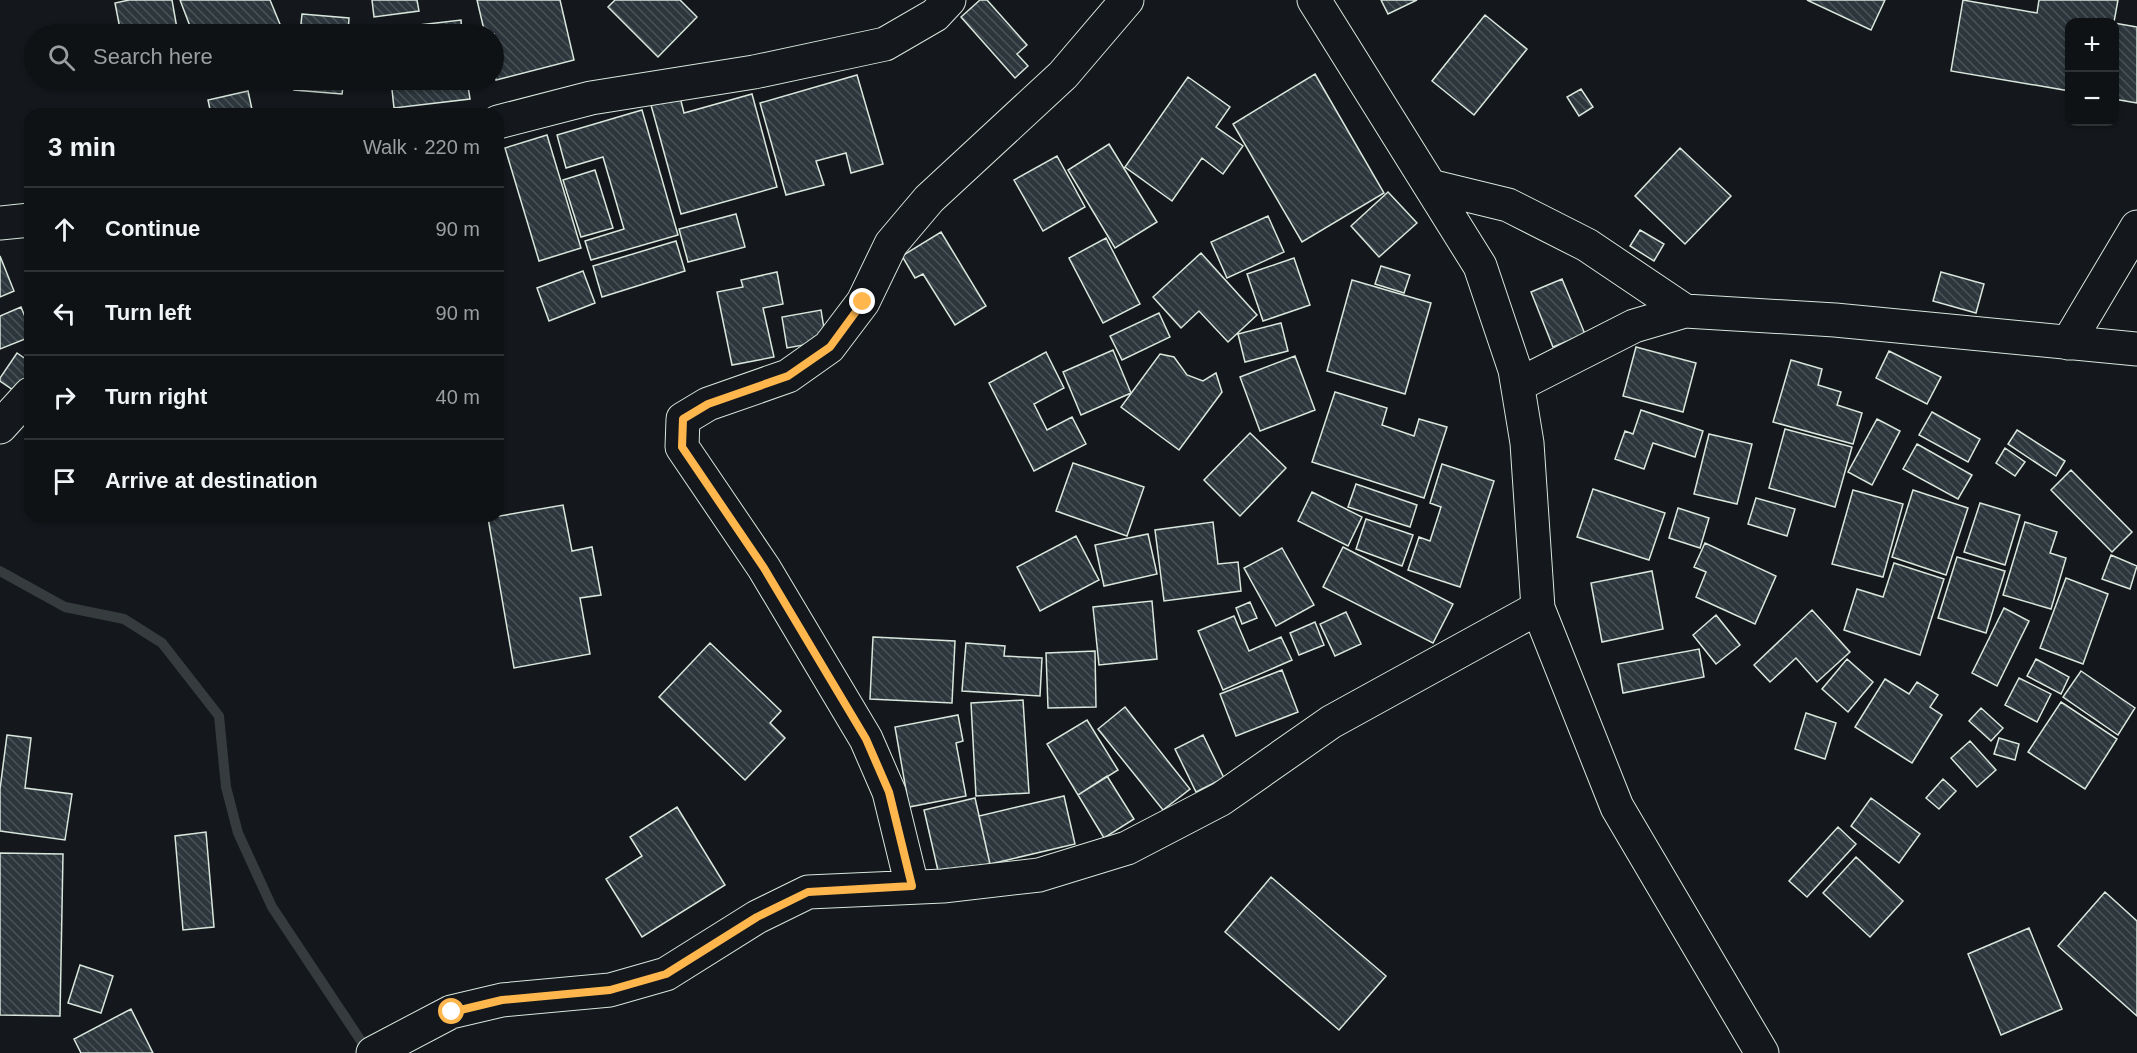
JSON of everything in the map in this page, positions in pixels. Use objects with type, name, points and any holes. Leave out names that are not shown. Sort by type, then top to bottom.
[{"type":"street","points":[[504,120],[591,98],[754,72],[885,44],[935,15],[949,0]]},
{"type":"street","points":[[912,886],[889,792],[866,739],[764,568],[682,447],[683,419],[708,404],[788,376],[830,347],[863,302],[891,243],[929,199],[1063,75],[1127,0]]},
{"type":"street","points":[[1307,2],[1430,186],[1480,266],[1518,385],[1527,443],[1538,608],[1617,807],[1762,1053]]},
{"type":"street","points":[[1430,186],[1508,205],[1587,245],[1685,311]]},
{"type":"street","points":[[0,223],[24,221]]},
{"type":"street","points":[[2068,343],[2137,227]]},
{"type":"street","points":[[1518,385],[1634,326],[1685,311],[1834,320],[2137,349]]},
{"type":"street","points":[[0,427],[24,401]]},
{"type":"street","points":[[373,1053],[452,1012],[502,1000],[610,990],[666,974],[757,917],[808,892],[943,886],[1039,875],[1127,848],[1221,799],[1331,722],[1538,608]]},
{"type":"building","points":[[129,0],[172,0],[176,24],[119,24],[115,3]]},
{"type":"building","points":[[180,0],[270,0],[280,24],[189,24]]},
{"type":"building","points":[[372,0],[417,0],[419,11],[374,17]]},
{"type":"building","points":[[477,0],[560,0],[574,60],[504,78],[504,24],[483,24]]},
{"type":"building","points":[[615,0],[680,0],[697,17],[658,57],[608,7]]},
{"type":"building","points":[[980,0],[987,0],[1027,45],[1017,54],[1028,66],[1015,78],[961,17]]},
{"type":"building","points":[[1381,0],[1417,0],[1388,14]]},
{"type":"building","points":[[1807,0],[1885,0],[1871,30]]},
{"type":"building","points":[[1963,0],[2037,13],[2039,0],[2118,0],[2115,18],[2065,18],[2065,90],[1951,71]]},
{"type":"building","points":[[302,14],[349,18],[349,24],[301,24]]},
{"type":"building","points":[[1485,15],[1527,49],[1474,115],[1432,81]]},
{"type":"building","points":[[461,20],[461,24],[427,24]]},
{"type":"building","points":[[2119,24],[2137,27],[2137,103],[2119,100]]},
{"type":"building","points":[[1315,74],[1384,193],[1302,242],[1233,124]]},
{"type":"building","points":[[857,75],[883,164],[851,173],[846,153],[816,161],[824,185],[786,195],[760,103]]},
{"type":"building","points":[[1188,77],[1230,107],[1216,127],[1243,146],[1223,174],[1202,158],[1172,201],[1125,167]]},
{"type":"building","points":[[1581,89],[1593,107],[1579,116],[1567,97]]},
{"type":"building","points":[[294,90],[343,90],[342,94]]},
{"type":"building","points":[[392,90],[469,90],[470,99],[394,108]]},
{"type":"building","points":[[248,91],[252,108],[210,108],[208,100]]},
{"type":"building","points":[[752,94],[777,187],[681,214],[651,105],[680,97],[684,113]]},
{"type":"building","points":[[642,110],[678,235],[591,260],[585,241],[624,229],[603,157],[566,168],[557,135]]},
{"type":"building","points":[[547,135],[581,248],[539,261],[505,148]]},
{"type":"building","points":[[1109,144],[1157,222],[1115,248],[1068,170]]},
{"type":"building","points":[[1680,148],[1731,196],[1685,244],[1635,196]]},
{"type":"building","points":[[1057,156],[1085,207],[1043,231],[1014,180]]},
{"type":"building","points":[[595,170],[613,228],[581,237],[563,180]]},
{"type":"building","points":[[1388,192],[1417,223],[1379,257],[1351,226]]},
{"type":"building","points":[[736,214],[745,247],[688,262],[679,229]]},
{"type":"building","points":[[1268,216],[1284,252],[1227,278],[1211,242]]},
{"type":"building","points":[[1640,230],[1664,244],[1654,261],[1630,246]]},
{"type":"building","points":[[941,232],[986,306],[955,325],[923,274],[915,278],[902,256]]},
{"type":"building","points":[[1106,238],[1140,304],[1103,323],[1069,258]]},
{"type":"building","points":[[676,241],[685,271],[602,297],[593,266]]},
{"type":"building","points":[[1201,253],[1257,315],[1228,342],[1199,311],[1181,328],[1153,297]]},
{"type":"building","points":[[0,256],[14,291],[0,297]]},
{"type":"building","points":[[1294,258],[1310,305],[1263,321],[1247,274]]},
{"type":"building","points":[[1381,266],[1410,275],[1404,293],[1375,284]]},
{"type":"building","points":[[583,271],[595,303],[549,321],[537,288]]},
{"type":"building","points":[[777,272],[783,304],[763,308],[774,357],[732,365],[717,292],[743,287],[741,280]]},
{"type":"building","points":[[1941,272],[1984,284],[1976,313],[1933,301]]},
{"type":"building","points":[[1562,279],[1585,334],[1553,347],[1531,292]]},
{"type":"building","points":[[1352,280],[1431,303],[1405,394],[1327,371]]},
{"type":"building","points":[[21,307],[24,314],[24,339],[0,349],[0,316]]},
{"type":"building","points":[[821,310],[826,341],[787,348],[782,317]]},
{"type":"building","points":[[1159,313],[1170,337],[1122,360],[1110,336]]},
{"type":"building","points":[[1281,323],[1288,351],[1245,362],[1238,334]]},
{"type":"building","points":[[1636,347],[1696,363],[1683,412],[1623,396]]},
{"type":"building","points":[[1113,350],[1131,393],[1081,415],[1063,372]]},
{"type":"building","points":[[1889,351],[1941,377],[1927,404],[1876,378]]},
{"type":"building","points":[[1046,352],[1064,388],[1034,404],[1047,430],[1072,417],[1086,444],[1034,471],[989,383]]},
{"type":"building","points":[[17,353],[24,358],[24,380],[16,392],[0,381]]},
{"type":"building","points":[[1160,354],[1174,357],[1187,375],[1203,381],[1216,373],[1222,392],[1179,450],[1121,407]]},
{"type":"building","points":[[1295,356],[1315,410],[1260,431],[1240,377]]},
{"type":"building","points":[[1791,360],[1822,369],[1818,385],[1841,392],[1837,405],[1862,413],[1853,444],[1773,422]]},
{"type":"building","points":[[1335,392],[1387,408],[1382,425],[1414,436],[1419,419],[1447,427],[1424,498],[1312,462]]},
{"type":"building","points":[[1641,410],[1703,431],[1695,457],[1653,443],[1644,469],[1615,459],[1625,431],[1633,434]]},
{"type":"building","points":[[1932,412],[1980,439],[1968,462],[1919,435]]},
{"type":"building","points":[[1877,419],[1900,431],[1872,485],[1848,472]]},
{"type":"building","points":[[1785,429],[1852,447],[1835,507],[1769,488]]},
{"type":"building","points":[[2017,430],[2065,461],[2056,476],[2008,444]]},
{"type":"building","points":[[1250,433],[1286,468],[1240,516],[1204,480]]},
{"type":"building","points":[[1709,434],[1752,444],[1737,504],[1694,494]]},
{"type":"building","points":[[1917,444],[1972,475],[1958,499],[1903,469]]},
{"type":"building","points":[[2005,448],[2025,462],[2015,476],[1996,463]]},
{"type":"building","points":[[1073,463],[1144,487],[1127,536],[1056,511]]},
{"type":"building","points":[[1442,464],[1494,481],[1460,587],[1408,570],[1419,537],[1430,541],[1441,507],[1430,503]]},
{"type":"building","points":[[2071,470],[2132,532],[2112,552],[2051,490]]},
{"type":"building","points":[[1356,484],[1417,505],[1410,527],[1348,507]]},
{"type":"building","points":[[1593,489],[1665,513],[1649,560],[1577,537]]},
{"type":"building","points":[[1853,490],[1903,504],[1883,577],[1832,564]]},
{"type":"building","points":[[1913,490],[1968,508],[1946,575],[1892,557]]},
{"type":"building","points":[[1312,492],[1362,517],[1348,546],[1298,521]]},
{"type":"building","points":[[1756,498],[1795,509],[1787,536],[1748,524]]},
{"type":"building","points":[[1980,503],[2020,515],[2005,565],[1964,552]]},
{"type":"building","points":[[563,505],[572,551],[592,547],[601,595],[580,598],[590,654],[514,668],[489,522],[504,522],[504,515]]},
{"type":"building","points":[[1678,508],[1709,518],[1700,548],[1669,538]]},
{"type":"building","points":[[1366,519],[1413,535],[1402,566],[1356,549]]},
{"type":"building","points":[[1213,522],[1218,564],[1238,562],[1241,591],[1164,601],[1155,530]]},
{"type":"building","points":[[2025,522],[2057,532],[2050,553],[2066,558],[2051,609],[2003,595]]},
{"type":"building","points":[[1148,534],[1157,574],[1104,586],[1095,545]]},
{"type":"building","points":[[1076,536],[1099,580],[1040,611],[1017,567]]},
{"type":"building","points":[[1705,543],[1776,576],[1755,624],[1696,597],[1706,572],[1694,567]]},
{"type":"building","points":[[1343,547],[1453,604],[1433,643],[1323,587]]},
{"type":"building","points":[[1282,548],[1314,605],[1276,626],[1244,568]]},
{"type":"building","points":[[2111,555],[2137,566],[2130,589],[2102,579]]},
{"type":"building","points":[[1957,557],[2005,571],[1986,633],[1938,618]]},
{"type":"building","points":[[1894,563],[1944,579],[1920,655],[1844,630],[1857,589],[1883,597]]},
{"type":"building","points":[[1652,571],[1663,629],[1602,642],[1591,583]]},
{"type":"building","points":[[2066,578],[2108,594],[2083,664],[2040,648]]},
{"type":"building","points":[[1152,601],[1157,659],[1099,665],[1093,607]]},
{"type":"building","points":[[1250,602],[1257,618],[1242,624],[1236,608]]},
{"type":"building","points":[[2004,608],[2029,621],[1997,686],[1972,673]]},
{"type":"building","points":[[1812,610],[1850,652],[1817,682],[1796,658],[1770,682],[1754,665]]},
{"type":"building","points":[[1346,612],[1361,644],[1335,656],[1320,624]]},
{"type":"building","points":[[1716,615],[1740,645],[1716,664],[1693,635]]},
{"type":"building","points":[[1234,616],[1249,651],[1281,637],[1292,660],[1223,690],[1198,631]]},
{"type":"building","points":[[1315,622],[1324,645],[1299,655],[1290,633]]},
{"type":"building","points":[[873,637],[955,641],[952,703],[870,699]]},
{"type":"building","points":[[710,643],[781,711],[770,723],[785,738],[745,780],[659,697]]},
{"type":"building","points":[[966,643],[1005,646],[1004,656],[1042,658],[1040,696],[962,691]]},
{"type":"building","points":[[1699,649],[1704,677],[1623,693],[1618,664]]},
{"type":"building","points":[[1095,651],[1096,707],[1048,708],[1046,653]]},
{"type":"building","points":[[1847,659],[1873,682],[1848,712],[1822,689]]},
{"type":"building","points":[[2036,659],[2069,677],[2061,694],[2027,676]]},
{"type":"building","points":[[1282,670],[1298,712],[1236,736],[1220,694]]},
{"type":"building","points":[[2081,671],[2135,708],[2118,735],[2063,697]]},
{"type":"building","points":[[2019,678],[2051,694],[2037,722],[2005,705]]},
{"type":"building","points":[[1885,679],[1909,694],[1917,682],[1938,695],[1930,707],[1942,715],[1912,763],[1855,727]]},
{"type":"building","points":[[1023,700],[1029,793],[976,796],[971,703]]},
{"type":"building","points":[[2061,702],[2117,739],[2085,789],[2028,752]]},
{"type":"building","points":[[1125,707],[1190,789],[1163,810],[1098,729]]},
{"type":"building","points":[[1981,708],[2003,728],[1991,741],[1969,721]]},
{"type":"building","points":[[1806,713],[1836,723],[1825,759],[1795,749]]},
{"type":"building","points":[[958,715],[963,741],[956,743],[966,796],[909,807],[895,727]]},
{"type":"building","points":[[1087,720],[1118,770],[1078,795],[1047,744]]},
{"type":"building","points":[[7,735],[31,738],[25,788],[72,794],[65,840],[0,831],[0,789]]},
{"type":"building","points":[[1203,735],[1224,778],[1196,792],[1175,749]]},
{"type":"building","points":[[1999,738],[2019,744],[2015,760],[1994,754]]},
{"type":"building","points":[[1970,741],[1996,770],[1977,787],[1951,758]]},
{"type":"building","points":[[1107,776],[1134,819],[1104,838],[1078,795]]},
{"type":"building","points":[[1943,779],[1956,791],[1939,809],[1926,798]]},
{"type":"building","points":[[1064,796],[1075,844],[990,864],[979,816]]},
{"type":"building","points":[[975,798],[990,864],[939,875],[924,810]]},
{"type":"building","points":[[1871,798],[1920,834],[1899,863],[1851,826]]},
{"type":"building","points":[[677,807],[725,885],[642,937],[606,879],[642,856],[630,837]]},
{"type":"building","points":[[1838,827],[1856,844],[1807,897],[1789,881]]},
{"type":"building","points":[[206,832],[214,927],[183,930],[175,836]]},
{"type":"building","points":[[0,853],[63,854],[60,1016],[0,1015]]},
{"type":"building","points":[[1856,857],[1903,901],[1870,937],[1823,893]]},
{"type":"building","points":[[1271,877],[1386,976],[1339,1030],[1225,932]]},
{"type":"building","points":[[2105,892],[2137,921],[2137,1016],[2058,946]]},
{"type":"building","points":[[2029,928],[2062,1009],[2001,1035],[1968,954]]},
{"type":"building","points":[[80,965],[113,976],[101,1013],[68,1003]]},
{"type":"building","points":[[131,1009],[153,1053],[81,1053],[74,1039]]},
{"type":"waterway","points":[[0,571],[65,607],[124,619],[162,643],[219,716],[226,787],[238,833],[272,907],[369,1053]]},
{"type":"route","points":[[452,1012],[502,1000],[610,990],[666,974],[757,917],[808,892],[912,886],[889,792],[866,739],[764,568],[682,447],[683,419],[708,404],[788,376],[830,347],[863,302]]}]
